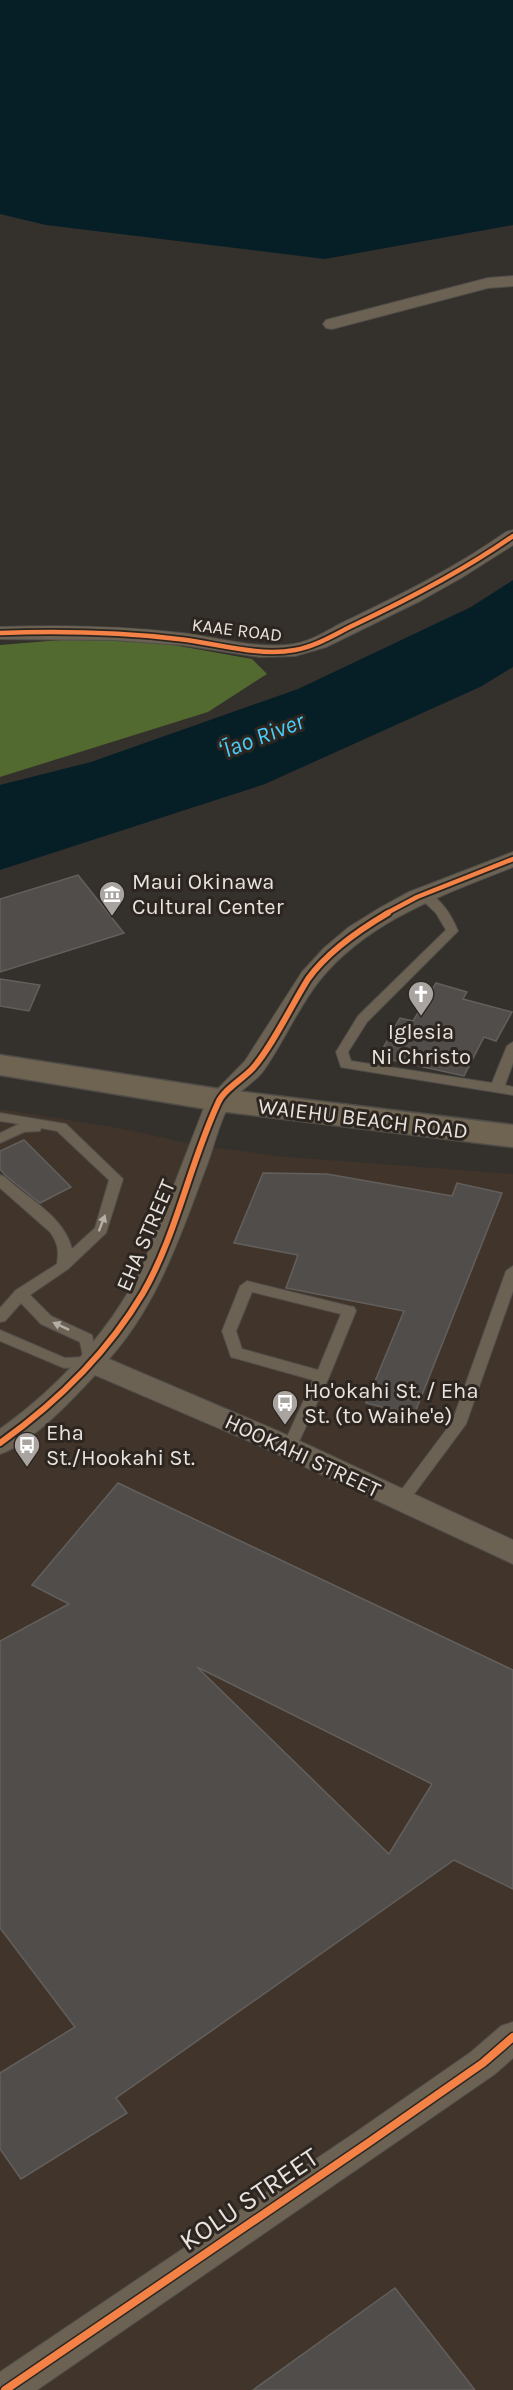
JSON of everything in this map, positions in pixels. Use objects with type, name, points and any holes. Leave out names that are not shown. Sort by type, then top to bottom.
[{"type":"street","points":[[332,324],[488,283],[513,281]]},
{"type":"street","name":"KAAE ROAD","points":[[0,633],[109,633],[182,638],[266,651],[288,651],[308,647],[409,600],[513,537]]},
{"type":"street","points":[[219,1100],[254,1067],[279,1029],[292,1002],[310,976],[332,953],[376,920],[423,895],[513,859]]},
{"type":"street","name":"WAIEHU BEACH ROAD","points":[[0,1065],[219,1100],[513,1137]]},
{"type":"street","name":"EHA STREET","points":[[0,1443],[65,1390],[114,1336],[143,1292],[156,1265],[219,1100]]},
{"type":"street","name":"HOOKAHI STREET","points":[[91,1362],[289,1448],[513,1553]]},
{"type":"street","name":"KOLU STREET","points":[[5,2390],[368,2143],[483,2063],[513,2037]]},
{"type":"lane","points":[[423,895],[448,918],[452,931],[362,1019],[342,1052],[346,1064],[513,1091]]},
{"type":"lane","points":[[497,1088],[513,1046]]},
{"type":"lane","points":[[0,1117],[61,1127],[116,1179],[101,1230],[63,1266],[21,1293],[0,1317]]},
{"type":"lane","points":[[0,1139],[22,1128],[61,1127]]},
{"type":"lane","points":[[0,1180],[13,1194],[57,1229],[65,1247],[63,1266]]},
{"type":"lane","points":[[401,1501],[459,1424],[513,1271]]},
{"type":"lane","points":[[289,1448],[322,1377],[349,1311],[247,1286],[230,1331],[236,1353],[322,1377]]},
{"type":"lane","points":[[0,1335],[64,1363],[91,1362],[87,1339],[46,1320],[21,1293]]},
{"type":"shaded area","points":[[0,1109],[118,1128],[202,1146],[287,1157],[513,1174],[513,2390],[0,2390]]},
{"type":"green space","points":[[140,639],[252,659],[267,674],[208,712],[0,777],[0,645],[61,640]]},
{"type":"water","points":[[0,0],[513,0],[513,225],[325,259],[46,225],[0,214]]},
{"type":"water","name":"ʻĪao River","points":[[513,580],[513,667],[480,687],[265,784],[0,870],[0,785],[91,762],[298,689],[471,607]]},
{"type":"building","points":[[78,875],[124,933],[0,972],[0,899]]},
{"type":"building","points":[[0,979],[40,985],[29,1011],[0,1006]]},
{"type":"building","points":[[436,983],[467,992],[463,999],[512,1012],[496,1041],[484,1037],[464,1076],[378,1057],[400,1018],[413,1021]]},
{"type":"building","points":[[24,1140],[71,1187],[40,1203],[5,1175],[0,1169],[0,1151]]},
{"type":"building","points":[[263,1173],[327,1174],[452,1196],[457,1183],[502,1193],[414,1415],[366,1403],[404,1311],[286,1288],[298,1255],[234,1243]]},
{"type":"building","points":[[118,1483],[513,1670],[513,1889],[454,1860],[116,2098],[127,2113],[21,2179],[0,2149],[0,2073],[75,2027],[0,1928],[0,1641],[69,1604],[32,1585]],"holes":[[[197,1667],[432,1784],[389,1854]]]},
{"type":"building","points":[[395,2288],[475,2390],[253,2390]]},
{"type":"cycle path","points":[[0,633],[114,633],[182,639],[260,651],[295,650],[319,642],[413,597],[474,562],[513,536]]},
{"type":"cycle path","points":[[0,1443],[65,1390],[114,1336],[143,1292],[156,1265],[219,1100],[254,1067],[310,977],[332,953],[357,932],[386,914],[417,897],[513,859]]},
{"type":"cycle path","points":[[5,2390],[368,2143],[483,2063],[513,2037]]},
{"type":"place","name":"Maui Okinawa Cultural Center","points":[[112,917]]},
{"type":"place","name":"Iglesia Ni Christo","points":[[421,1017]]},
{"type":"place","name":"Ho'okahi St. / Eha St. (to Waihe'e)","points":[[285,1426]]},
{"type":"place","name":"Eha St./Hookahi St.","points":[[27,1468]]}]
